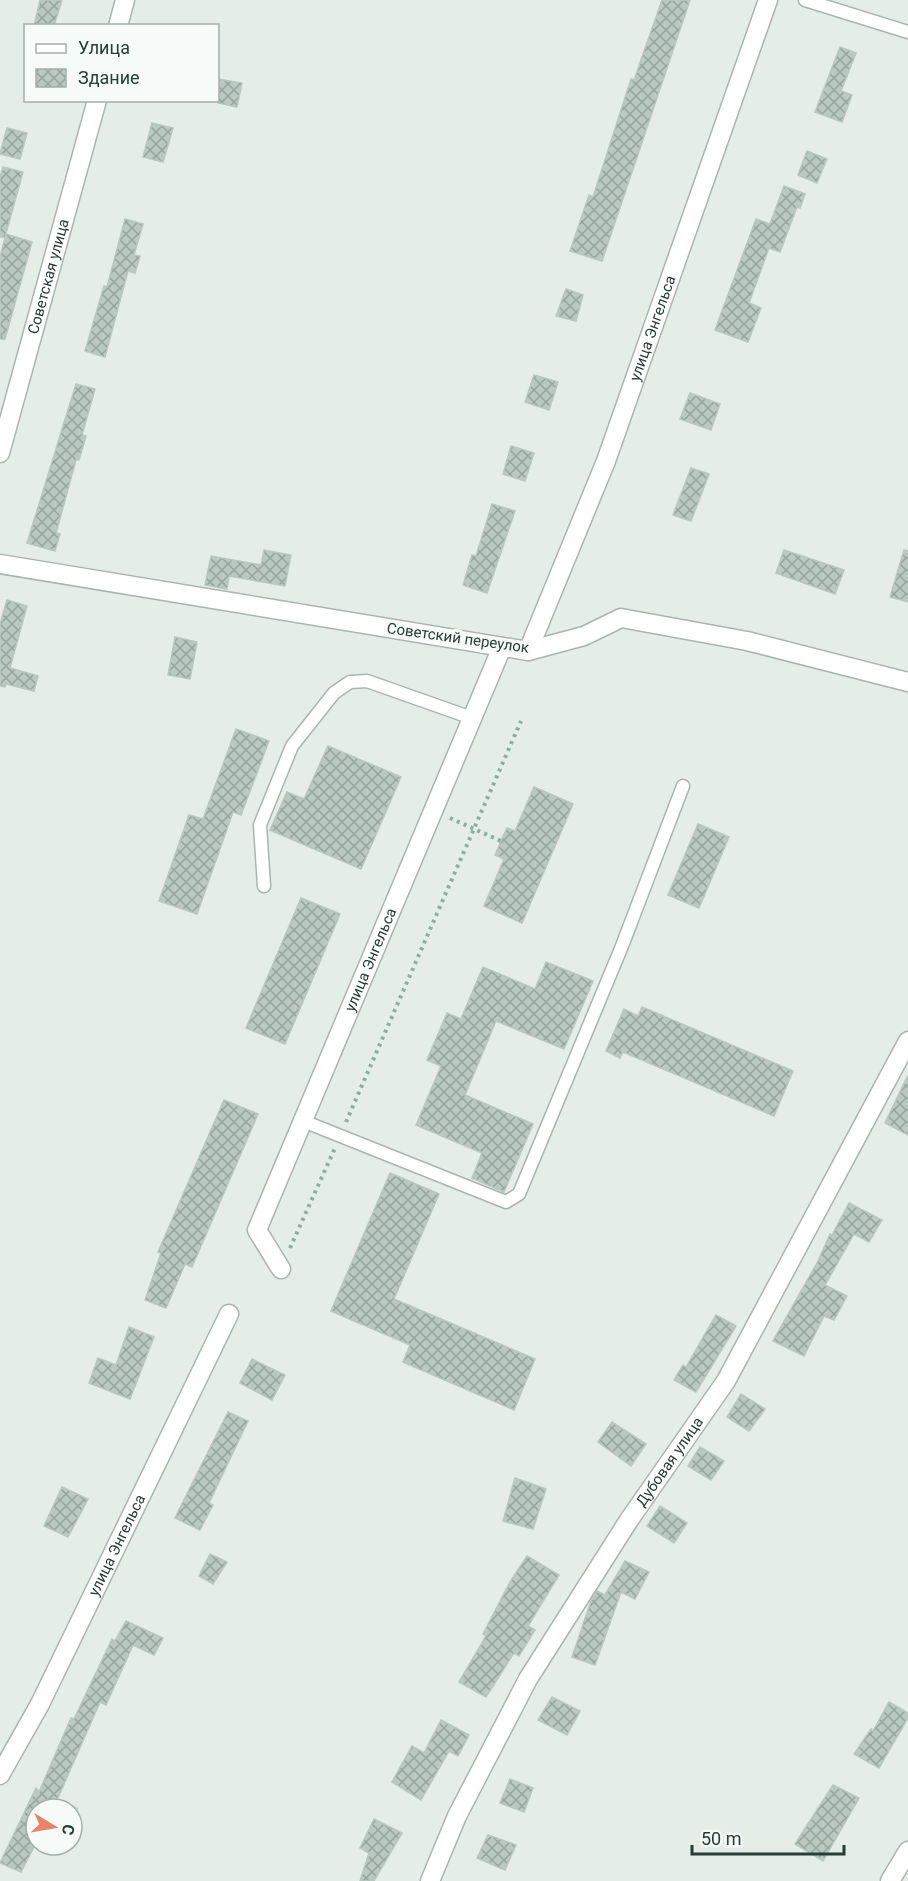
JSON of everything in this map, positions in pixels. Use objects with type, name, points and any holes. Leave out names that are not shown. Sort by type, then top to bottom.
[{"type":"street","points":[[119,24],[125,0]]},
{"type":"street","name":"улица Энгельса","points":[[528,651],[606,461],[768,0]]},
{"type":"street","name":"Советская улица","points":[[0,453],[96,102]]},
{"type":"street","name":"Советский переулок","points":[[0,564],[528,651],[584,636],[621,618],[747,641],[908,682]]},
{"type":"street","name":"улица Энгельса","points":[[280,1269],[257,1230],[502,647]]},
{"type":"street","name":"Дубовая улица","points":[[430,1881],[457,1816],[528,1679],[629,1520],[726,1382],[908,1041]]},
{"type":"street","name":"улица Энгельса","points":[[0,1775],[40,1704],[229,1314]]},
{"type":"street","points":[[890,1881],[908,1851]]},
{"type":"lane","points":[[805,0],[908,32]]},
{"type":"lane","points":[[264,886],[260,825],[292,746],[334,693],[350,682],[367,681],[472,718]]},
{"type":"lane","points":[[303,1121],[506,1202],[519,1194],[622,946],[683,786]]},
{"type":"path","points":[[280,1269],[520,721]]},
{"type":"path","points":[[433,811],[501,841]]},
{"type":"building","points":[[40,0],[62,0],[55,24],[34,24]]},
{"type":"building","points":[[662,0],[690,0],[602,261],[570,251],[589,195],[593,197],[631,79],[634,80]]},
{"type":"building","points":[[840,47],[856,53],[841,91],[852,95],[842,122],[815,112]]},
{"type":"building","points":[[219,79],[242,83],[237,107],[218,103]]},
{"type":"building","points":[[152,123],[173,128],[163,162],[143,157]]},
{"type":"building","points":[[7,128],[27,133],[20,159],[0,154]]},
{"type":"building","points":[[807,151],[827,159],[817,183],[798,175]]},
{"type":"building","points":[[3,167],[23,172],[5,237],[0,237],[0,177]]},
{"type":"building","points":[[784,186],[805,194],[800,208],[797,207],[780,252],[769,248],[749,303],[761,308],[748,342],[715,330],[756,219],[770,224]]},
{"type":"building","points":[[125,219],[143,224],[134,255],[140,256],[135,273],[128,271],[105,357],[85,351],[104,286],[107,287]]},
{"type":"building","points":[[6,234],[32,242],[5,339],[0,339],[0,257]]},
{"type":"building","points":[[566,289],[583,295],[576,321],[556,316]]},
{"type":"building","points":[[534,375],[558,382],[549,410],[525,402]]},
{"type":"building","points":[[76,384],[95,389],[82,435],[86,436],[79,460],[76,460],[56,533],[60,534],[55,551],[27,543]]},
{"type":"building","points":[[690,393],[720,404],[711,430],[680,419]]},
{"type":"building","points":[[511,446],[534,453],[525,481],[503,474]]},
{"type":"building","points":[[691,468],[709,474],[691,521],[673,515]]},
{"type":"building","points":[[492,504],[515,511],[487,593],[463,585],[472,555],[476,556]]},
{"type":"building","points":[[264,550],[291,555],[285,586],[229,576],[227,589],[205,585],[211,556],[261,565]]},
{"type":"building","points":[[784,550],[844,570],[835,594],[776,573]]},
{"type":"building","points":[[904,550],[908,551],[908,602],[890,597]]},
{"type":"building","points":[[7,600],[27,606],[10,668],[38,676],[34,691],[6,684],[5,687],[0,686],[0,624]]},
{"type":"building","points":[[175,637],[197,642],[190,679],[168,675]]},
{"type":"building","points":[[236,729],[269,741],[241,815],[233,812],[197,914],[159,901],[189,815],[203,819]]},
{"type":"building","points":[[328,746],[401,777],[361,869],[270,830],[287,792],[304,799]]},
{"type":"building","points":[[534,787],[573,804],[522,923],[484,906],[504,859],[495,855],[507,828],[515,831]]},
{"type":"building","points":[[698,824],[729,837],[699,908],[668,895]]},
{"type":"building","points":[[301,898],[340,914],[285,1044],[246,1028]]},
{"type":"building","points":[[546,962],[593,981],[564,1049],[496,1021],[465,1095],[533,1124],[504,1192],[472,1178],[482,1153],[416,1125],[441,1066],[427,1060],[447,1013],[461,1019],[483,967],[535,989]]},
{"type":"building","points":[[642,1007],[793,1071],[774,1116],[623,1052],[620,1058],[606,1051],[624,1009],[638,1016]]},
{"type":"building","points":[[908,1075],[908,1135],[885,1123]]},
{"type":"building","points":[[224,1100],[258,1114],[192,1267],[185,1264],[166,1308],[145,1300],[161,1253],[158,1252]]},
{"type":"building","points":[[390,1173],[439,1194],[394,1299],[535,1359],[514,1410],[403,1362],[410,1345],[331,1311]]},
{"type":"building","points":[[849,1203],[882,1220],[869,1242],[854,1234],[825,1285],[847,1296],[834,1320],[824,1316],[804,1356],[773,1341]]},
{"type":"building","points":[[716,1315],[736,1326],[696,1392],[674,1380],[683,1365],[686,1367]]},
{"type":"building","points":[[129,1327],[154,1337],[130,1399],[89,1383],[98,1358],[116,1365]]},
{"type":"building","points":[[252,1359],[285,1375],[272,1400],[240,1383]]},
{"type":"building","points":[[741,1394],[765,1409],[749,1431],[727,1417]]},
{"type":"building","points":[[228,1412],[248,1421],[209,1503],[213,1505],[200,1530],[175,1518]]},
{"type":"building","points":[[612,1422],[646,1444],[631,1466],[598,1442]]},
{"type":"building","points":[[700,1447],[724,1461],[711,1480],[688,1466]]},
{"type":"building","points":[[515,1478],[546,1489],[533,1529],[503,1521]]},
{"type":"building","points":[[62,1487],[88,1499],[68,1537],[44,1526]]},
{"type":"building","points":[[660,1506],[687,1523],[674,1543],[647,1526]]},
{"type":"building","points":[[210,1554],[227,1562],[213,1584],[199,1576]]},
{"type":"building","points":[[527,1556],[559,1575],[528,1626],[535,1630],[519,1656],[514,1653],[486,1697],[459,1682],[486,1636],[483,1634],[510,1582]]},
{"type":"building","points":[[625,1561],[649,1572],[635,1599],[621,1592],[595,1665],[572,1657],[591,1601],[597,1591],[605,1595]]},
{"type":"building","points":[[126,1621],[163,1638],[154,1655],[133,1645],[106,1705],[100,1702],[58,1797],[32,1797],[36,1788],[39,1792],[71,1718],[74,1719],[112,1639],[115,1641]]},
{"type":"building","points":[[552,1697],[580,1711],[567,1735],[538,1720]]},
{"type":"building","points":[[889,1702],[908,1713],[908,1718],[879,1768],[854,1754],[871,1729],[873,1731]]},
{"type":"building","points":[[441,1720],[469,1735],[458,1756],[449,1751],[421,1800],[392,1782],[412,1746],[424,1753]]},
{"type":"building","points":[[510,1779],[533,1788],[524,1812],[500,1803]]},
{"type":"building","points":[[833,1785],[859,1798],[823,1861],[795,1844]]},
{"type":"building","points":[[24,1813],[24,1857],[29,1857],[21,1872],[0,1863]]},
{"type":"building","points":[[374,1819],[402,1833],[374,1881],[360,1881],[369,1853],[360,1848]]},
{"type":"building","points":[[488,1835],[516,1845],[505,1870],[477,1858]]}]
